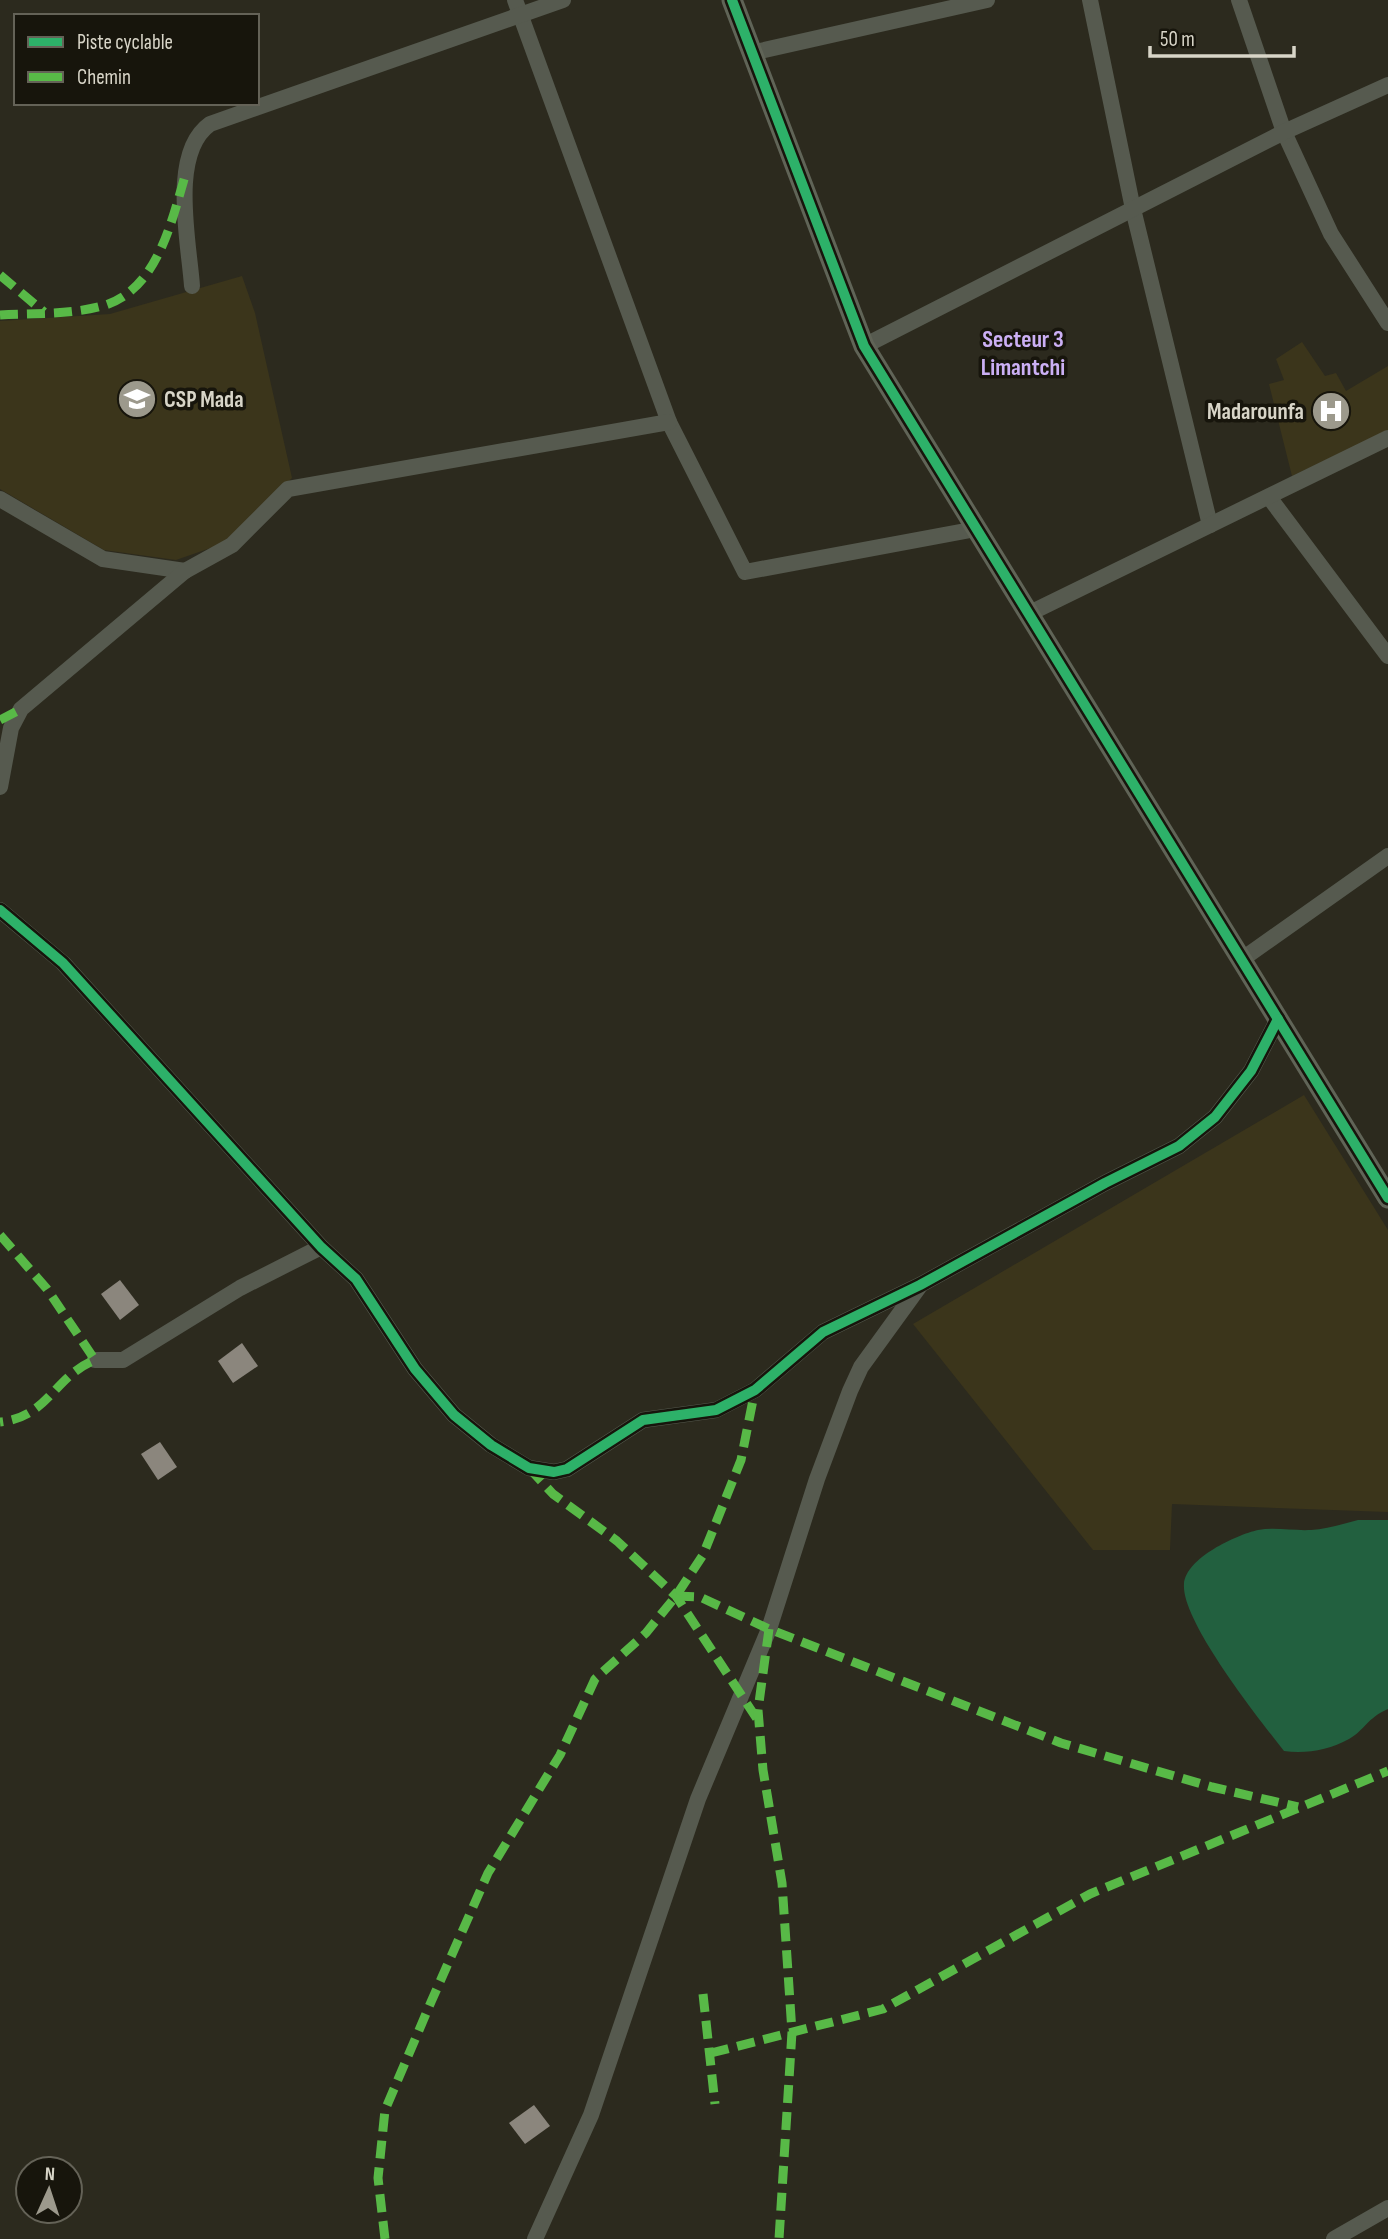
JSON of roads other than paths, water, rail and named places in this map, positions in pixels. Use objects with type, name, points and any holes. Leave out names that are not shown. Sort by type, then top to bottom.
[{"type":"street","points":[[192,286],[185,176],[189,155],[201,131],[210,124],[517,7],[563,0]]},
{"type":"street","points":[[732,0],[864,346],[1388,1198]]},
{"type":"street","points":[[751,53],[987,0]]},
{"type":"street","points":[[1090,0],[1133,209],[1210,525]]},
{"type":"street","points":[[1239,0],[1284,132],[1331,234],[1388,323]]},
{"type":"street","points":[[517,7],[669,422],[745,572],[975,528]]},
{"type":"street","points":[[864,346],[1284,132],[1388,85]]},
{"type":"street","points":[[0,787],[11,727],[21,709],[185,571],[232,545],[288,489],[669,422]]},
{"type":"street","points":[[1028,614],[1388,438]]},
{"type":"street","points":[[1269,497],[1388,656]]},
{"type":"street","points":[[0,499],[103,559],[185,571]]},
{"type":"street","points":[[1241,960],[1388,856]]},
{"type":"street","points":[[0,910],[63,963],[321,1247],[356,1279],[415,1369],[454,1415],[491,1445],[529,1468],[544,1471],[568,1469],[643,1420],[716,1410],[755,1390],[823,1332],[920,1284],[1105,1183],[1179,1146],[1215,1117],[1251,1071],[1278,1019]]},
{"type":"street","points":[[94,1360],[122,1360],[240,1288],[321,1247]]},
{"type":"street","points":[[535,2239],[591,2115],[698,1799],[769,1629],[817,1479],[850,1391],[861,1367],[920,1284]]},
{"type":"street","points":[[1334,2239],[1388,2208]]},
{"type":"place","name":"CSP Mada","points":[[137,399]]},
{"type":"place","name":"Madarounfa","points":[[1331,411]]},
{"type":"district","name":"Secteur 3 Limantchi","points":[[1023,353]]}]
